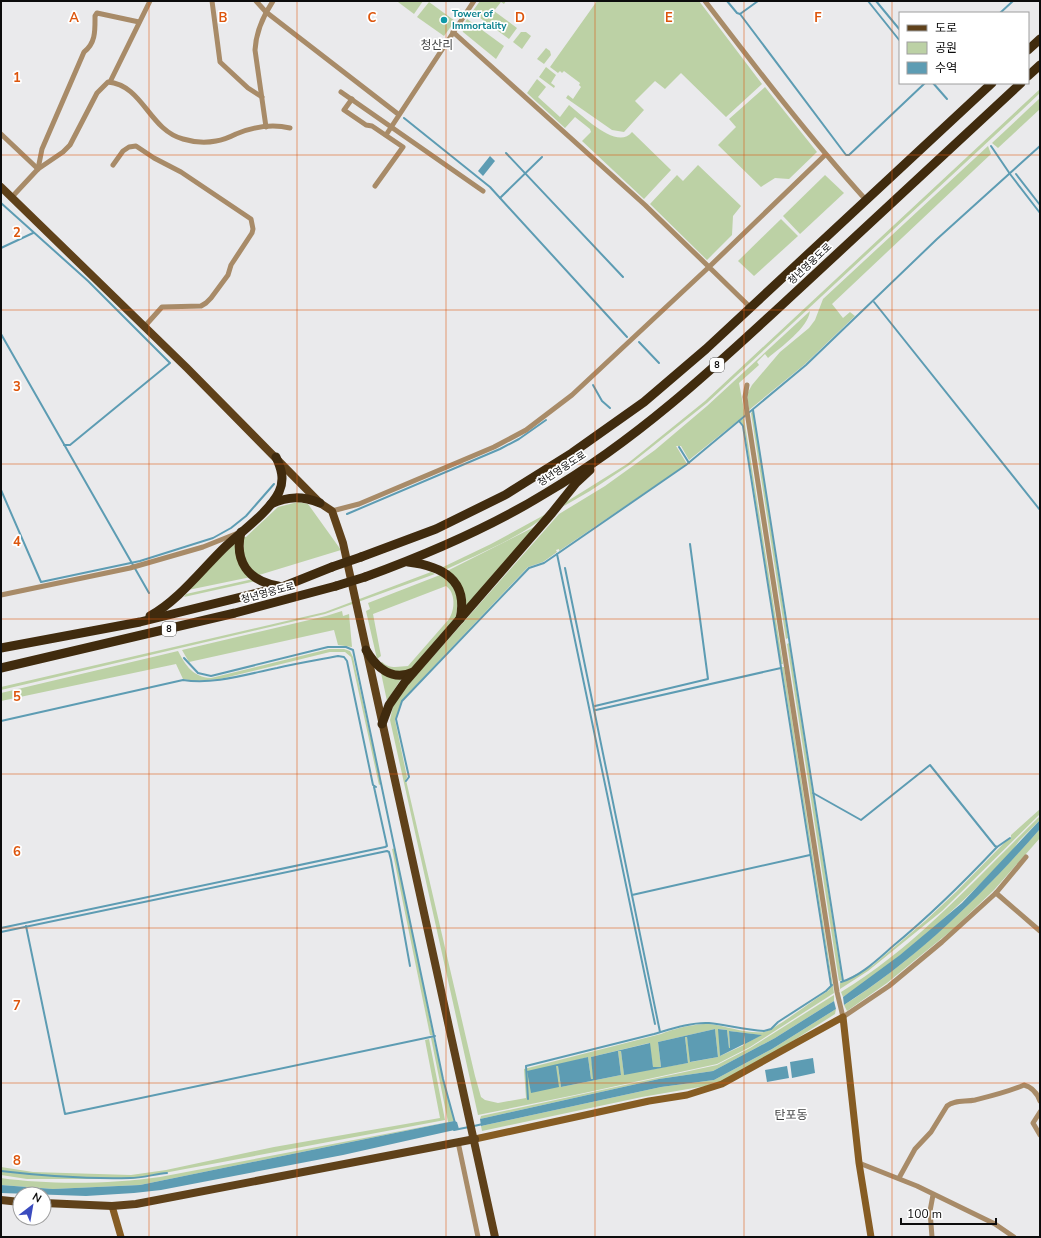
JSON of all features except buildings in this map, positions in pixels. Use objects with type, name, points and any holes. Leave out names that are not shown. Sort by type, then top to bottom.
[{"type":"highway","points":[[1029,49],[1040,39]]},
{"type":"highway","points":[[1029,75],[1040,65]]},
{"type":"highway","name":"청년영웅도로","points":[[1,648],[140,622],[282,587],[436,528],[505,495],[538,476],[644,402],[706,348],[991,84]]},
{"type":"highway","name":"청년영웅도로","points":[[1,668],[235,613],[336,586],[406,562],[444,546],[514,512],[548,492],[618,445],[656,417],[719,363],[1020,84]]},
{"type":"highway","points":[[382,724],[394,695],[560,504],[576,483],[618,445]]},
{"type":"highway","points":[[140,622],[170,602],[271,504],[279,491],[282,479],[281,468],[276,457]]},
{"type":"highway","points":[[271,504],[282,499],[295,497],[306,498],[320,503]]},
{"type":"highway","points":[[241,532],[238,543],[239,552],[242,562],[248,572],[258,580],[269,585],[282,587]]},
{"type":"highway","points":[[406,562],[433,567],[456,582],[462,595],[462,610],[459,620]]},
{"type":"highway","points":[[366,650],[377,666],[389,673],[406,675],[416,670]]},
{"type":"main road","points":[[1,187],[144,326],[276,457],[320,503],[332,511],[343,543],[470,1115],[495,1237]]},
{"type":"main road","points":[[52,1203],[112,1206],[136,1204],[458,1142],[474,1136]]},
{"type":"main road","points":[[1,1200],[12,1201]]},
{"type":"street","points":[[11,198],[38,169],[63,152],[70,145],[97,93],[103,86],[110,82],[150,1]]},
{"type":"street","points":[[212,1],[220,62],[248,88],[262,97]]},
{"type":"street","points":[[256,1],[266,12],[398,114]]},
{"type":"street","points":[[266,127],[255,50],[256,37],[266,12],[273,1]]},
{"type":"street","points":[[386,135],[398,114],[474,1]]},
{"type":"street","points":[[705,1],[766,82],[825,155],[866,200]]},
{"type":"street","points":[[38,169],[42,149],[84,52],[90,48],[95,33],[95,16],[97,13],[139,22]]},
{"type":"street","points":[[453,32],[645,205],[750,307]]},
{"type":"street","points":[[110,82],[121,86],[134,95],[145,105],[160,127],[167,133],[182,139],[216,141],[238,133],[266,127],[278,125],[290,128]]},
{"type":"street","points":[[341,92],[392,126],[483,191]]},
{"type":"street","points":[[352,99],[344,110],[366,125],[372,126],[402,147],[375,186]]},
{"type":"street","points":[[1,134],[38,169]]},
{"type":"street","points":[[113,165],[123,151],[129,147],[136,146],[154,158],[181,172],[252,218],[252,233],[231,265],[228,275],[211,298],[201,306],[162,307],[144,326]]},
{"type":"street","points":[[332,511],[366,501],[494,447],[526,430],[572,395],[709,267],[825,155]]},
{"type":"street","points":[[747,384],[745,397],[747,412],[838,998],[843,1017],[859,1163],[871,1237]]},
{"type":"street","points":[[1,595],[130,568],[203,547],[241,532]]},
{"type":"street","points":[[474,1136],[648,1101],[687,1096],[722,1084],[843,1017],[889,986],[942,942],[996,893],[1026,857]]},
{"type":"street","points":[[996,893],[1040,931]]},
{"type":"street","points":[[898,1178],[915,1149],[931,1132],[947,1106],[951,1103],[972,1100],[1013,1090],[1024,1085],[1037,1094],[1040,1101]]},
{"type":"street","points":[[1040,1112],[1033,1123],[1040,1135]]},
{"type":"street","points":[[458,1142],[478,1237]]},
{"type":"street","points":[[859,1163],[898,1178],[933,1194],[995,1224],[1014,1237]]},
{"type":"street","points":[[932,1237],[930,1211],[933,1194]]},
{"type":"street","points":[[112,1206],[121,1237]]},
{"type":"green space","points":[[423,1],[414,14],[398,2]]},
{"type":"green space","points":[[480,1],[506,1],[504,4],[501,2],[494,11],[517,28],[509,39],[472,12]]},
{"type":"green space","points":[[597,1],[699,1],[762,84],[726,117],[681,73],[665,89],[655,81],[635,101],[644,110],[624,132],[612,130],[566,98],[568,95],[573,99],[581,87],[579,85],[580,83],[564,71],[562,73],[560,71],[558,73],[550,67]]},
{"type":"green space","points":[[429,2],[455,21],[444,36],[417,17]]},
{"type":"green space","points":[[467,19],[504,46],[496,59],[463,32],[462,28]]},
{"type":"green space","points":[[521,32],[526,32],[531,36],[522,49],[513,42]]},
{"type":"green space","points":[[546,48],[550,51],[551,55],[544,64],[537,59]]},
{"type":"green space","points":[[546,67],[556,75],[551,83],[555,86],[554,88],[539,77]]},
{"type":"green space","points":[[537,79],[546,87],[538,97],[560,117],[569,105],[591,123],[609,134],[618,137],[626,137],[632,132],[671,170],[644,199],[582,141],[591,132],[590,129],[575,117],[565,128],[527,93]]},
{"type":"green space","points":[[765,87],[817,152],[789,179],[775,178],[761,187],[718,145],[736,127],[729,119]]},
{"type":"green space","points":[[1040,89],[1040,93],[1021,111],[707,403],[628,466],[564,506],[566,502],[627,464],[705,401]]},
{"type":"green space","points":[[1040,98],[1040,109],[998,148],[992,143]]},
{"type":"green space","points":[[988,146],[991,154],[832,304],[843,318],[850,312],[855,316],[804,365],[749,410],[747,394],[752,385],[780,352],[809,328],[815,320],[823,299]]},
{"type":"green space","points":[[698,165],[741,206],[733,216],[732,235],[707,260],[650,204],[677,175],[683,181]]},
{"type":"green space","points":[[825,175],[844,193],[800,234],[783,216]]},
{"type":"green space","points":[[781,219],[798,236],[754,276],[738,261]]},
{"type":"green space","points":[[810,311],[804,324],[793,337],[768,358],[765,354],[757,362],[759,365],[739,383],[745,415],[689,460],[681,446],[676,446],[687,464],[559,551],[559,549],[556,550],[557,552],[543,562],[528,567],[402,700],[395,720],[407,777],[406,780],[475,1076],[481,1097],[485,1100],[498,1103],[526,1098],[524,1069],[661,1034],[678,1028],[698,1024],[709,1024],[743,1031],[764,1032],[785,1020],[828,991],[832,986],[782,667],[784,667],[834,993],[750,1047],[717,1064],[478,1115],[390,720],[393,706],[407,686],[559,514],[605,486],[655,450],[707,406]],"holes":[[[715,1029],[718,1057],[691,1062],[687,1037],[685,1037],[688,1063],[624,1074],[621,1051],[618,1051],[621,1075],[561,1087],[558,1066],[556,1066],[588,1057],[591,1079],[594,1079],[591,1057],[649,1043],[653,1068],[661,1067],[658,1042]],[[719,1029],[727,1030],[729,1048],[729,1031],[761,1035],[745,1044],[743,1035],[744,1045],[720,1056]]]},
{"type":"green space","points":[[753,411],[788,638],[786,639],[751,413]]},
{"type":"green space","points":[[744,418],[783,664],[781,664],[744,426],[740,421]]},
{"type":"green space","points":[[298,502],[308,504],[341,550],[259,575],[250,568],[245,559],[244,537],[246,537],[278,507]]},
{"type":"green space","points":[[546,514],[538,522],[499,545],[445,570],[441,568],[491,544]]},
{"type":"green space","points":[[538,525],[465,609],[461,587],[456,578],[447,571]]},
{"type":"green space","points":[[235,543],[251,577],[188,590]]},
{"type":"green space","points":[[431,572],[435,574],[325,614],[1,690],[1,687],[325,612]]},
{"type":"green space","points":[[440,575],[452,583],[458,599],[456,618],[408,672],[397,672],[379,664],[382,662],[392,667],[408,666],[449,619],[454,602],[452,593],[446,586],[373,614],[381,656],[377,659],[366,611],[370,609],[368,603]]},
{"type":"green space","points":[[253,579],[256,581],[184,597],[186,594]]},
{"type":"green space","points":[[342,611],[343,616],[349,614],[352,647],[338,645],[334,630],[189,662],[182,650],[326,616]]},
{"type":"green space","points":[[789,643],[842,980],[839,981],[787,644]]},
{"type":"green space","points":[[329,649],[344,649],[350,651],[353,657],[381,784],[379,785],[351,657],[345,652],[330,652],[220,679],[195,681],[183,679],[176,664],[1,701],[1,693],[178,651],[191,670],[199,675],[211,678]]},
{"type":"green space","points":[[381,673],[389,677],[401,679],[387,701]]},
{"type":"green space","points":[[1040,809],[1040,814],[942,911],[868,971],[840,989],[840,983],[873,965],[925,921],[1008,839],[1011,838],[1011,835]]},
{"type":"green space","points":[[1040,816],[1040,820],[1019,841],[1012,851],[953,910],[911,947],[843,997],[841,992],[869,974],[921,932]]},
{"type":"green space","points":[[1040,829],[1040,838],[994,890],[952,930],[887,983],[847,1011],[844,1005],[898,967],[948,924],[972,901]]},
{"type":"green space","points":[[395,848],[433,1035],[430,1035],[392,849]]},
{"type":"green space","points":[[834,995],[834,1001],[775,1038],[713,1071],[659,1079],[480,1119],[481,1116],[717,1065],[750,1048]]},
{"type":"green space","points":[[836,1009],[835,1014],[788,1044],[717,1084],[642,1097],[482,1131],[481,1126],[661,1087],[714,1080],[772,1049]]},
{"type":"green space","points":[[433,1037],[454,1121],[140,1185],[53,1189],[52,1186],[1,1185],[1,1178],[39,1182],[80,1183],[160,1177],[448,1122],[431,1038]]},
{"type":"green space","points":[[429,1039],[445,1120],[132,1179],[27,1179],[1,1175],[1,1167],[33,1172],[131,1175],[166,1170],[274,1147],[440,1118],[425,1040]]},
{"type":"water","points":[[490,156],[495,161],[483,176],[478,171]]},
{"type":"water","points":[[1040,820],[1040,829],[1018,854],[948,924],[898,967],[844,1005],[843,997],[900,955],[962,903]]},
{"type":"water","points":[[834,1001],[836,1009],[772,1049],[714,1080],[661,1087],[481,1126],[480,1119],[659,1079],[713,1071],[775,1038]]},
{"type":"water","points":[[715,1029],[718,1057],[690,1062],[687,1037],[685,1037],[688,1063],[624,1075],[621,1051],[618,1051],[621,1075],[561,1087],[558,1066],[556,1066],[559,1087],[531,1093],[527,1071],[588,1057],[591,1079],[593,1079],[591,1057],[650,1043],[653,1067],[661,1067],[658,1042]]},
{"type":"water","points":[[718,1029],[727,1030],[729,1048],[729,1031],[762,1035],[745,1044],[744,1035],[744,1044],[720,1056]]},
{"type":"water","points":[[813,1058],[815,1073],[792,1078],[790,1062]]},
{"type":"water","points":[[787,1066],[789,1078],[767,1082],[765,1070]]},
{"type":"water","points":[[454,1121],[457,1122],[459,1129],[343,1155],[161,1190],[86,1196],[52,1195],[52,1189],[140,1185]]},
{"type":"water","points":[[1,1185],[14,1186],[12,1186],[12,1193],[1,1193]]},
{"type":"waterway","points":[[727,1],[737,13],[740,14],[758,1]]},
{"type":"waterway","points":[[868,1],[899,40]]},
{"type":"waterway","points":[[876,1],[899,29]]},
{"type":"waterway","points":[[1001,12],[1013,1]]},
{"type":"waterway","points":[[740,14],[846,155],[849,155],[924,84]]},
{"type":"waterway","points":[[934,84],[947,99]]},
{"type":"waterway","points":[[404,118],[490,187],[627,337]]},
{"type":"waterway","points":[[991,146],[1040,213]]},
{"type":"waterway","points":[[406,781],[409,777],[396,719],[402,701],[529,568],[544,563],[686,465],[806,365],[937,239],[1040,146]]},
{"type":"waterway","points":[[506,153],[623,277]]},
{"type":"waterway","points":[[500,198],[542,157]]},
{"type":"waterway","points":[[1016,174],[1040,205]]},
{"type":"waterway","points":[[1,203],[88,281],[170,363],[70,445],[64,445]]},
{"type":"waterway","points":[[1,248],[33,233]]},
{"type":"waterway","points":[[874,302],[1040,510]]},
{"type":"waterway","points":[[1,334],[149,593]]},
{"type":"waterway","points":[[639,342],[659,363]]},
{"type":"waterway","points":[[593,385],[602,401],[610,408]]},
{"type":"waterway","points":[[753,410],[843,981]]},
{"type":"waterway","points":[[347,514],[500,449],[519,439],[546,420]]},
{"type":"waterway","points":[[739,421],[743,426],[831,985]]},
{"type":"waterway","points":[[679,447],[689,463]]},
{"type":"waterway","points":[[1,490],[41,582],[140,561],[213,538],[231,528],[246,516],[274,484]]},
{"type":"waterway","points":[[595,706],[708,679],[690,544]]},
{"type":"waterway","points":[[557,554],[655,1024]]},
{"type":"waterway","points":[[565,568],[660,1032]]},
{"type":"waterway","points":[[184,658],[198,673],[211,676],[328,647],[346,647],[353,650],[443,1079],[455,1123]]},
{"type":"waterway","points":[[1,721],[183,680],[218,680],[338,656],[344,657],[347,661],[373,785],[376,787]]},
{"type":"waterway","points":[[596,710],[781,668]]},
{"type":"waterway","points":[[813,793],[861,820],[930,765],[995,846],[997,847],[1010,838]]},
{"type":"waterway","points":[[1,928],[385,847],[387,846],[374,787]]},
{"type":"waterway","points":[[841,982],[855,976],[875,962],[947,898],[997,847]]},
{"type":"waterway","points":[[1,932],[387,851],[389,852],[391,860],[410,966]]},
{"type":"waterway","points":[[632,895],[810,855]]},
{"type":"waterway","points":[[26,926],[65,1114],[435,1036]]},
{"type":"waterway","points":[[528,1099],[526,1066],[681,1026],[709,1023],[764,1031],[771,1029],[778,1022],[826,991],[832,985]]},
{"type":"waterway","points":[[474,1126],[483,1124]]},
{"type":"waterway","points":[[454,1130],[469,1127]]},
{"type":"waterway","points":[[1,1171],[49,1176],[98,1178],[135,1178],[167,1173]]},
{"type":"place","name":"Tower of Immortality","points":[[444,20]]},
{"type":"district","name":"청산리","points":[[437,45]]},
{"type":"district","name":"탄포동","points":[[791,1115]]}]
